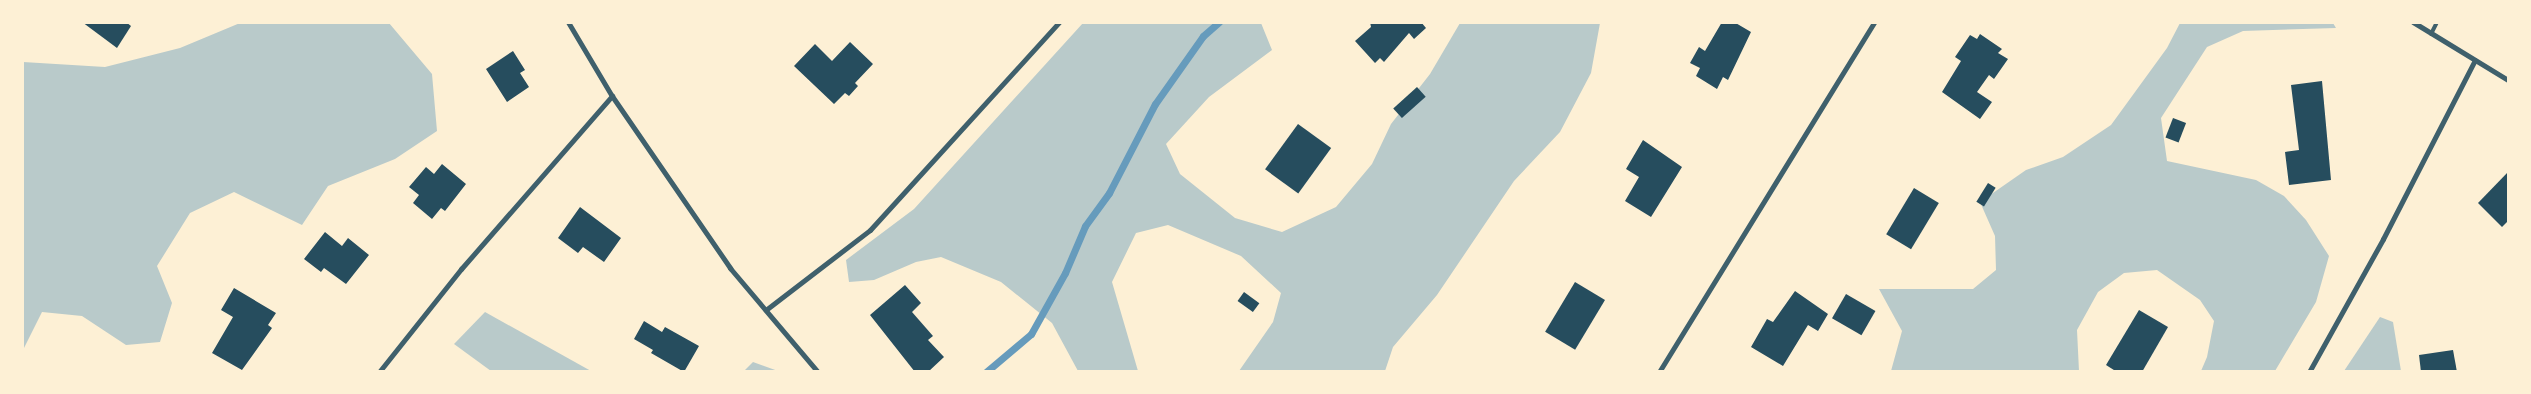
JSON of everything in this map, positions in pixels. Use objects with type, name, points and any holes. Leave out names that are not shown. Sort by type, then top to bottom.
[{"type":"street","points":[[568,22],[612,96],[730,268],[767,309],[818,372]]},
{"type":"street","points":[[767,309],[870,230],[1059,22]]},
{"type":"street","points":[[1660,372],[1874,22]]},
{"type":"street","points":[[2414,22],[2508,80]]},
{"type":"street","points":[[2309,372],[2382,239],[2475,60]]},
{"type":"street","points":[[378,372],[455,276],[612,96]]},
{"type":"lane","points":[[2432,34],[2437,22]]},
{"type":"shaded area","points":[[240,23],[389,23],[432,74],[437,131],[395,159],[328,186],[302,225],[234,192],[190,213],[157,266],[172,303],[160,342],[126,345],[82,316],[42,312],[23,350],[23,62],[105,67],[180,48]]},
{"type":"shaded area","points":[[1083,23],[1261,23],[1272,50],[1209,97],[1166,144],[1180,174],[1235,218],[1282,232],[1336,207],[1372,164],[1391,124],[1430,74],[1460,23],[1600,23],[1591,73],[1560,132],[1514,181],[1437,295],[1393,347],[1385,371],[1239,371],[1273,322],[1281,293],[1241,256],[1168,225],[1136,233],[1112,282],[1138,371],[1078,371],[1052,323],[1001,282],[941,257],[916,262],[874,280],[849,282],[846,260],[914,209]]},
{"type":"shaded area","points":[[2180,23],[2333,23],[2336,28],[2243,31],[2207,47],[2161,118],[2167,161],[2256,180],[2284,196],[2306,220],[2329,256],[2316,302],[2275,371],[2201,371],[2207,357],[2214,321],[2200,300],[2157,270],[2124,273],[2098,292],[2077,330],[2079,371],[1891,371],[1902,331],[1879,289],[1973,289],[1996,270],[1995,236],[1980,202],[2026,170],[2063,157],[2111,125],[2167,48]]},
{"type":"shaded area","points":[[485,312],[591,371],[491,371],[454,344]]},
{"type":"shaded area","points":[[2380,317],[2393,322],[2401,371],[2344,371]]},
{"type":"shaded area","points":[[753,362],[778,371],[744,371]]},
{"type":"building","points":[[82,22],[126,22],[131,26],[117,48]]},
{"type":"building","points":[[1370,22],[1421,22],[1426,28],[1414,39],[1409,33],[1384,62],[1380,58],[1375,63],[1355,41],[1371,27]]},
{"type":"building","points":[[1722,22],[1734,22],[1751,32],[1728,80],[1723,77],[1717,89],[1696,76],[1700,68],[1690,63],[1699,47],[1705,51]]},
{"type":"building","points":[[1980,34],[2002,49],[1998,53],[2008,59],[1994,79],[1989,75],[1977,92],[1992,102],[1980,119],[1942,92],[1961,61],[1955,57],[1970,35],[1977,39]]},
{"type":"building","points":[[850,42],[873,64],[855,83],[858,86],[849,96],[845,93],[834,104],[794,66],[815,44],[832,61]]},
{"type":"building","points":[[513,51],[525,70],[520,73],[529,87],[507,102],[486,69]]},
{"type":"building","points":[[2322,81],[2331,180],[2289,185],[2285,152],[2299,150],[2291,85]]},
{"type":"building","points":[[1417,87],[1426,97],[1402,118],[1393,108]]},
{"type":"building","points":[[2173,118],[2186,123],[2179,143],[2165,138]]},
{"type":"building","points":[[1298,124],[1331,148],[1298,193],[1265,169]]},
{"type":"building","points":[[1643,140],[1682,167],[1651,217],[1625,201],[1639,177],[1626,169]]},
{"type":"building","points":[[442,164],[466,184],[445,211],[441,208],[432,219],[413,203],[419,195],[409,187],[426,167],[434,174]]},
{"type":"building","points":[[2508,172],[2508,221],[2502,227],[2478,203]]},
{"type":"building","points":[[1988,183],[1996,188],[1984,206],[1976,202]]},
{"type":"building","points":[[1914,188],[1939,203],[1911,249],[1886,234]]},
{"type":"building","points":[[580,207],[621,238],[604,262],[583,247],[578,253],[558,238]]},
{"type":"building","points":[[325,232],[342,246],[348,238],[369,255],[346,284],[324,268],[321,272],[304,259]]},
{"type":"building","points":[[1575,282],[1605,300],[1575,350],[1545,332]]},
{"type":"building","points":[[905,285],[921,303],[912,312],[933,336],[928,340],[944,357],[928,372],[915,372],[870,315]]},
{"type":"building","points":[[234,288],[276,313],[268,325],[272,328],[242,370],[212,353],[233,317],[221,310]]},
{"type":"building","points":[[1795,291],[1828,314],[1818,331],[1808,325],[1783,366],[1751,347],[1767,319],[1773,322]]},
{"type":"building","points":[[1244,292],[1259,303],[1253,312],[1238,301]]},
{"type":"building","points":[[1846,294],[1875,311],[1861,335],[1832,318]]},
{"type":"building","points":[[2139,310],[2168,327],[2142,372],[2117,372],[2106,365]]},
{"type":"building","points":[[644,321],[662,332],[665,327],[699,346],[684,372],[651,353],[653,350],[634,339]]},
{"type":"building","points":[[2453,350],[2457,372],[2421,372],[2419,355]]},
{"type":"waterway","points":[[986,372],[1031,334],[1065,273],[1085,226],[1109,193],[1155,104],[1203,36],[1219,22]]}]
